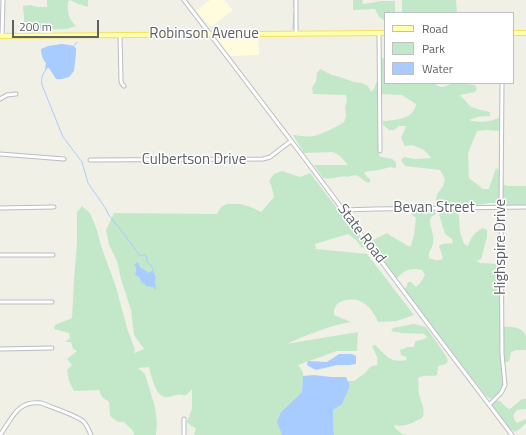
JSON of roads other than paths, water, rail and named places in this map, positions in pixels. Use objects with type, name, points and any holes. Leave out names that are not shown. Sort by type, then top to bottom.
[{"type":"main road","name":"Robinson Avenue","points":[[1,36],[384,33]]},
{"type":"main road","points":[[514,33],[526,33]]},
{"type":"street","points":[[1,36],[3,0]]},
{"type":"street","name":"State Road","points":[[184,0],[512,435]]},
{"type":"street","points":[[296,0],[296,34]]},
{"type":"street","points":[[379,33],[380,151]]},
{"type":"street","points":[[120,35],[121,81],[124,86]]},
{"type":"street","name":"Highspire Drive","points":[[489,405],[501,393],[505,385],[502,354],[502,84]]},
{"type":"street","points":[[0,99],[7,95],[16,94]]},
{"type":"street","name":"Culbertson Drive","points":[[90,160],[263,159],[270,156],[291,141]]},
{"type":"street","points":[[0,154],[64,159]]},
{"type":"street","points":[[0,208],[54,207]]},
{"type":"street","name":"Bevan Street","points":[[343,210],[374,208],[526,208]]},
{"type":"street","points":[[0,255],[53,255]]},
{"type":"street","points":[[0,302],[52,302]]},
{"type":"street","points":[[0,349],[52,348]]},
{"type":"street","points":[[0,435],[14,413],[28,404],[36,402],[77,417],[83,421],[91,435]]},
{"type":"street","points":[[184,419],[184,435]]},
{"type":"water","points":[[62,44],[71,45],[76,48],[74,71],[69,77],[56,79],[49,68],[45,70],[46,63],[42,57],[41,49],[48,46]]},
{"type":"water","points":[[138,262],[140,267],[149,273],[151,271],[155,274],[156,290],[153,287],[146,286],[142,283],[139,277],[135,275],[136,267],[134,265]]},
{"type":"water","points":[[339,354],[352,354],[356,356],[356,364],[337,365],[316,370],[307,364],[308,361],[327,362]]},
{"type":"water","points":[[314,375],[346,377],[350,386],[342,404],[333,410],[334,435],[282,435],[277,422],[281,412],[302,392],[303,376]]},
{"type":"waterway","points":[[294,0],[294,8]]},
{"type":"waterway","points":[[293,29],[294,13]]},
{"type":"waterway","points":[[74,46],[77,42]]},
{"type":"waterway","points":[[46,70],[42,77],[42,85],[63,137],[82,162],[88,183],[108,214],[140,256],[143,255],[147,257],[147,262],[152,266],[153,272]]}]
